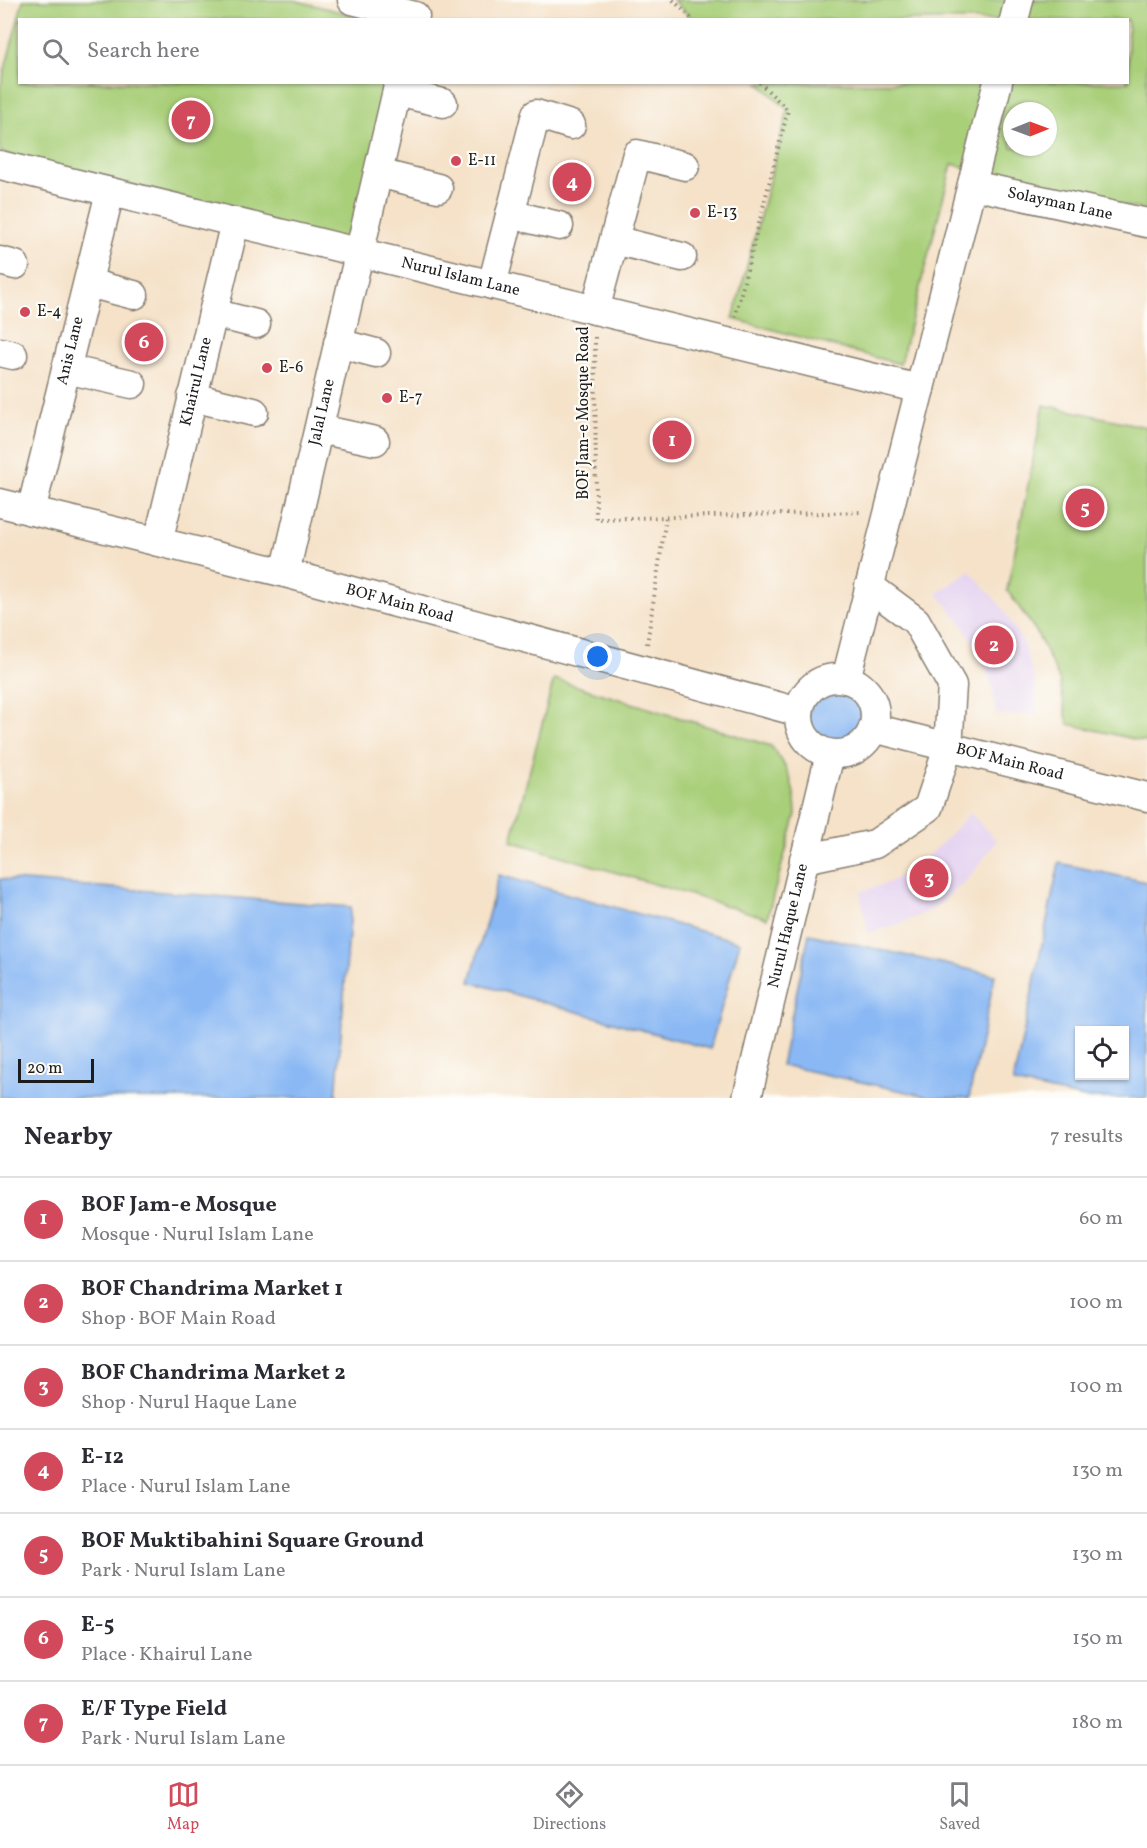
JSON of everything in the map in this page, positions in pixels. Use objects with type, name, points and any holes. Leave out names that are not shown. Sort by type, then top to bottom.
[{"type":"street","points":[[1014,18],[1019,0]]},
{"type":"street","points":[[365,2],[415,15],[414,18]]},
{"type":"street","points":[[846,679],[997,84]]},
{"type":"street","points":[[398,87],[443,103]]},
{"type":"street","name":"Jalal Lane","points":[[285,573],[398,87]]},
{"type":"street","points":[[492,285],[536,114],[571,125]]},
{"type":"street","points":[[595,310],[638,154],[685,166]]},
{"type":"street","name":"Nurul Islam Lane","points":[[0,165],[920,389]]},
{"type":"street","points":[[378,173],[438,188]]},
{"type":"street","name":"Solayman Lane","points":[[972,185],[1147,223]]},
{"type":"street","name":"Anis Lane","points":[[31,511],[110,192]]},
{"type":"street","points":[[510,214],[559,226]]},
{"type":"street","name":"Khairul Lane","points":[[158,542],[235,222]]},
{"type":"street","points":[[614,240],[682,257]]},
{"type":"street","points":[[88,283],[134,295]]},
{"type":"street","points":[[213,312],[256,324]]},
{"type":"street","points":[[338,344],[376,353]]},
{"type":"street","points":[[66,369],[132,384]]},
{"type":"street","points":[[192,397],[254,412]]},
{"type":"street","points":[[319,429],[375,441]]},
{"type":"street","name":"BOF Main Road","points":[[0,503],[285,573],[799,712]]},
{"type":"street","points":[[804,859],[875,844],[928,808],[948,748],[952,685],[916,621],[869,586]]},
{"type":"street","points":[[833,678],[846,679],[867,692],[873,703],[875,716],[873,728],[861,746],[841,754],[830,754],[819,750],[803,734],[799,712],[810,689],[820,682],[833,678]]},
{"type":"street","name":"BOF Main Road","points":[[873,728],[1147,797]]},
{"type":"street","name":"Nurul Haque Lane","points":[[747,1098],[830,754]]},
{"type":"path","points":[[673,0],[691,18]]},
{"type":"path","points":[[733,322],[788,110],[761,84]]},
{"type":"path","name":"BOF Jam-e Mosque Road","points":[[595,310],[596,519],[889,511]]},
{"type":"path","points":[[643,669],[666,517]]},
{"type":"shaded area","points":[[970,571],[1001,606],[1024,644],[1035,683],[1037,714],[996,715],[992,686],[981,656],[963,626],[937,593]]},
{"type":"shaded area","points":[[970,813],[997,841],[968,879],[935,908],[898,925],[868,933],[860,892],[888,883],[915,868]]},
{"type":"green space","points":[[23,0],[294,0],[364,18],[18,18]]},
{"type":"green space","points":[[673,0],[1147,0],[1147,211],[952,164],[900,364],[733,319],[788,110],[760,84],[1129,84],[1129,18],[691,18]]},
{"type":"green space","points":[[18,19],[18,84],[392,84],[350,244],[0,152],[0,88]]},
{"type":"green space","points":[[1044,405],[1147,427],[1147,742],[1068,724],[1059,679],[1036,631],[1007,590]]},
{"type":"green space","points":[[554,679],[771,746],[790,778],[796,814],[767,918],[511,841]]},
{"type":"water","points":[[837,688],[848,690],[857,696],[863,705],[865,716],[863,727],[857,736],[848,742],[837,744],[826,742],[817,736],[811,727],[809,716],[811,705],[817,696],[826,690]]},
{"type":"water","points":[[1059,863],[1147,882],[1147,1098],[1085,1098],[1013,1083]]},
{"type":"water","points":[[499,875],[740,942],[710,1049],[470,982]]},
{"type":"water","points":[[0,879],[351,907],[336,1098],[0,1098]]},
{"type":"water","points":[[809,934],[995,975],[969,1098],[935,1098],[781,1065]]},
{"type":"place","name":"E/F Type Field","points":[[191,120]]},
{"type":"place","name":"E-11","points":[[456,161]]},
{"type":"place","name":"E-12","points":[[572,182]]},
{"type":"place","name":"E-13","points":[[695,213]]},
{"type":"place","name":"E-4","points":[[25,312]]},
{"type":"place","name":"E-5","points":[[144,342]]},
{"type":"place","name":"E-6","points":[[267,368]]},
{"type":"place","name":"E-7","points":[[387,398]]},
{"type":"place","name":"BOF Jam-e Mosque","points":[[672,440]]},
{"type":"place","name":"BOF Muktibahini Square Ground","points":[[1085,508]]},
{"type":"place","name":"BOF Chandrima Market 1","points":[[994,645]]},
{"type":"place","name":"BOF Chandrima Market 2","points":[[929,878]]}]
